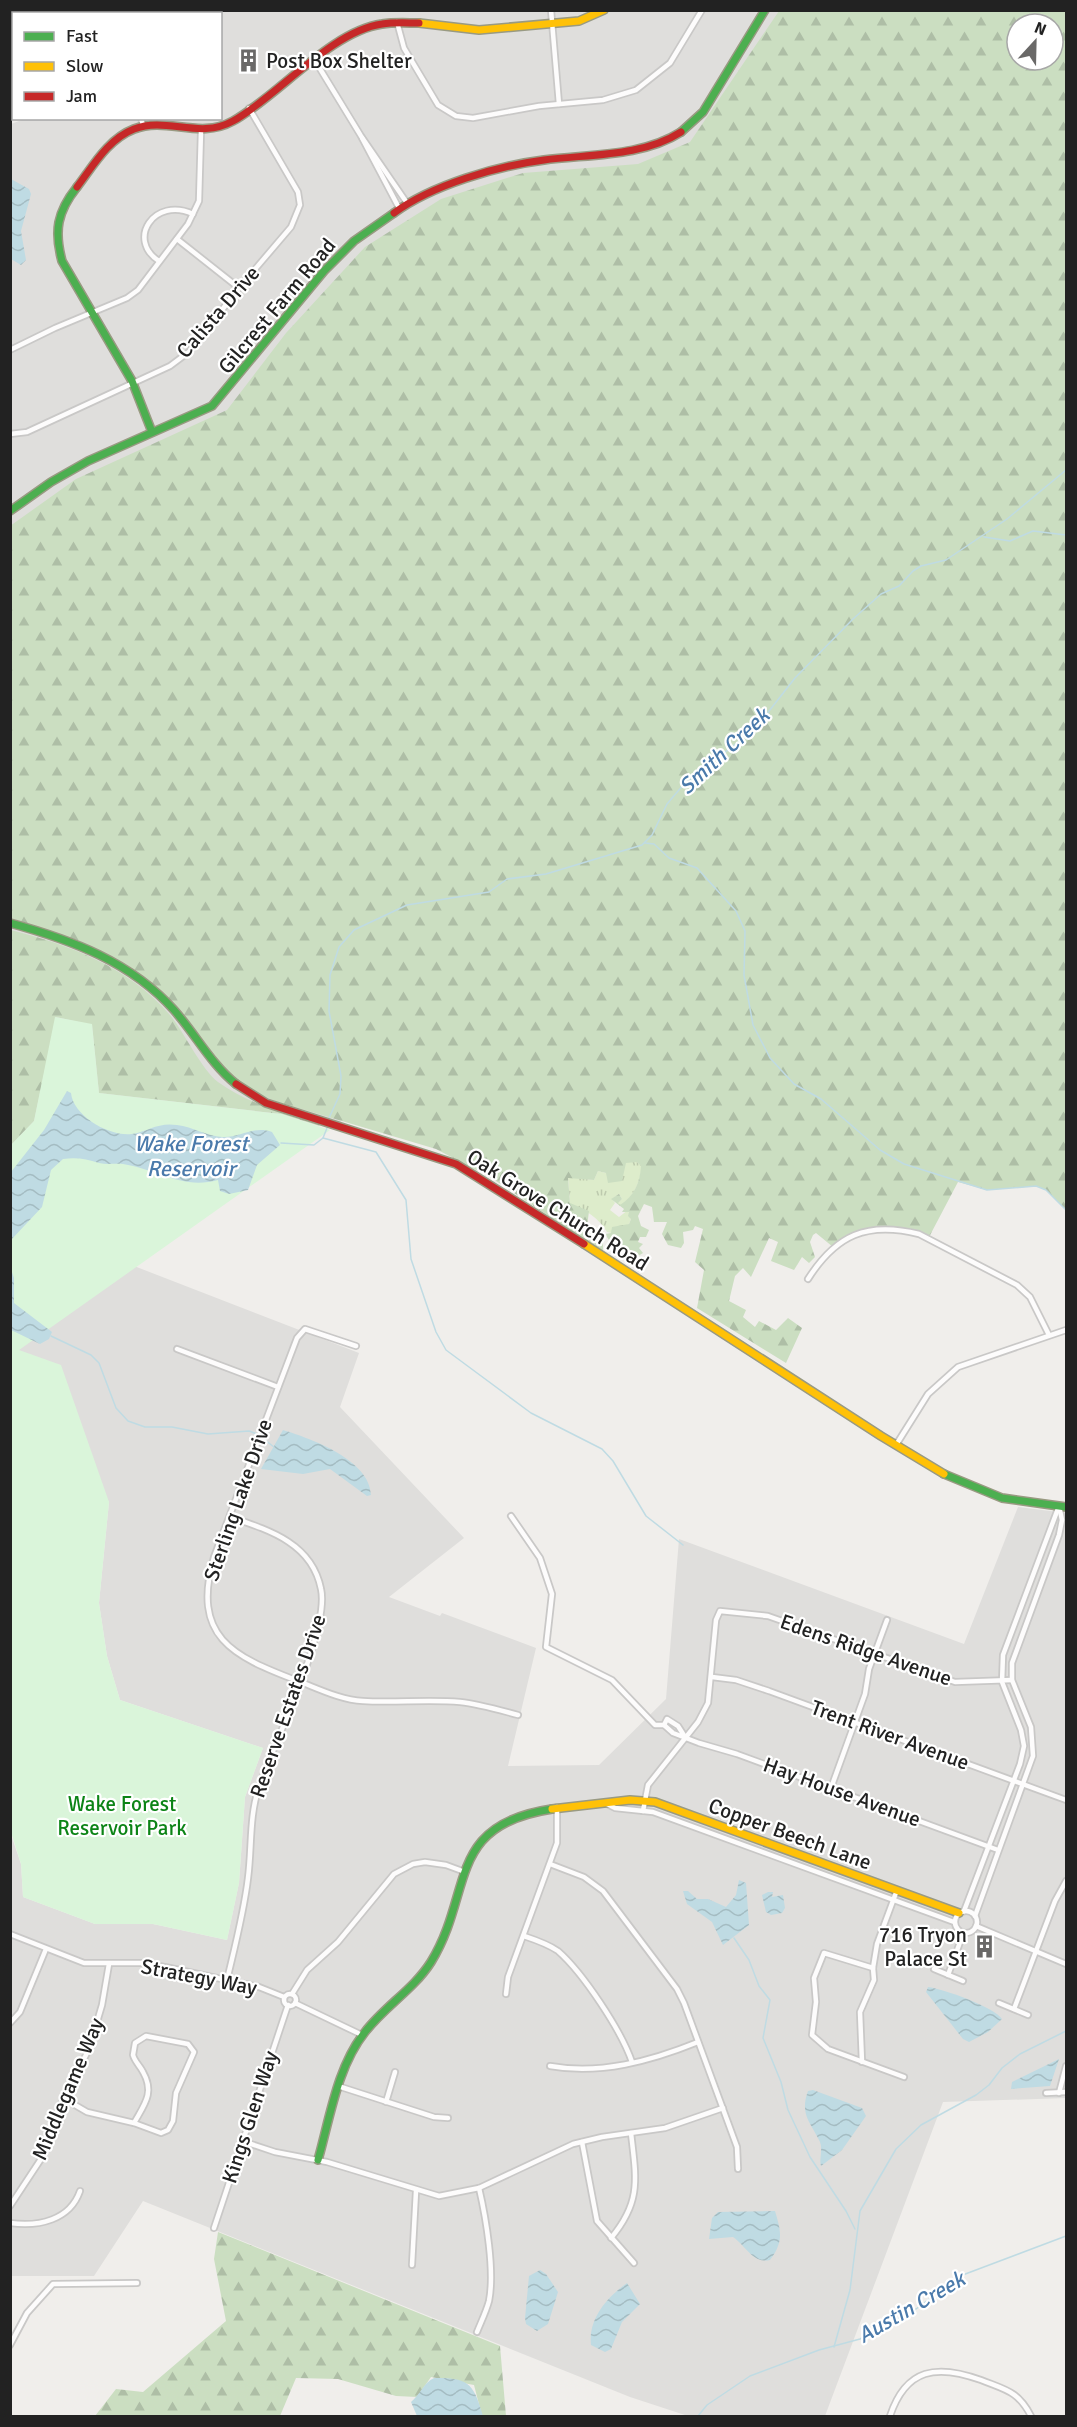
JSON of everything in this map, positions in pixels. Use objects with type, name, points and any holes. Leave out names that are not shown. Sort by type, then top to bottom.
[{"type":"main road","points":[[152,432],[132,381],[62,261],[56,239],[58,219],[66,201],[117,138],[142,122],[201,130],[232,122],[314,59],[361,31],[397,22],[420,22],[470,30],[552,23],[586,20],[604,10]]},
{"type":"main road","name":"Gilcrest Farm Road","points":[[10,511],[51,482],[88,460],[212,406],[242,373],[283,318],[324,271],[354,241],[406,203],[491,169],[541,160],[647,148],[667,141],[703,112],[765,10]]},
{"type":"main road","name":"Oak Grove Church Road","points":[[10,923],[82,945],[134,973],[175,1011],[214,1066],[249,1095],[266,1103],[456,1164],[479,1176],[896,1445],[953,1479],[1002,1498],[1063,1506]]},
{"type":"main road","name":"Copper Beech Lane","points":[[318,2160],[354,2047],[362,2035],[433,1960],[472,1854],[493,1831],[528,1814],[557,1807],[608,1804],[619,1800],[645,1800],[961,1912]]},
{"type":"street","points":[[551,10],[559,104]]},
{"type":"street","points":[[397,22],[404,48],[434,99],[449,113],[473,118],[614,98],[642,86],[670,63],[702,10]]},
{"type":"street","points":[[314,59],[361,136],[406,203]]},
{"type":"street","name":"Calista Drive","points":[[10,434],[27,432],[132,381],[170,366],[190,351],[238,288],[291,227],[300,205],[294,183],[249,108]]},
{"type":"street","points":[[10,350],[131,296],[177,239],[199,201],[201,130]]},
{"type":"street","points":[[361,136],[399,208]]},
{"type":"street","points":[[159,261],[149,252],[145,244],[148,225],[158,213],[169,208],[183,209],[193,214]]},
{"type":"street","points":[[177,239],[238,288]]},
{"type":"street","points":[[808,1279],[827,1252],[851,1236],[873,1230],[904,1230],[919,1234],[1017,1286],[1030,1298],[1049,1335]]},
{"type":"street","name":"Sterling Lake Drive","points":[[356,1346],[305,1329],[297,1338],[208,1578],[207,1606],[212,1622],[225,1643],[244,1659],[339,1696],[362,1701],[461,1702],[518,1715]]},
{"type":"street","points":[[896,1445],[928,1394],[943,1378],[974,1360],[1066,1330]]},
{"type":"street","points":[[177,1350],[278,1387]]},
{"type":"street","points":[[1063,1506],[1059,1535],[1014,1653],[1012,1680],[1031,1727],[1034,1756],[975,1916],[976,1926],[970,1933],[963,1934],[956,1929],[954,1922],[961,1912],[989,1846],[1024,1746],[1021,1730],[1002,1682],[1003,1655],[1028,1588],[1063,1506]]},
{"type":"street","points":[[511,1516],[540,1558],[552,1594],[546,1647],[606,1677],[655,1725],[664,1725]]},
{"type":"street","name":"Reserve Estates Drive","points":[[227,1980],[248,1877],[254,1806],[321,1620],[323,1602],[315,1572],[306,1556],[292,1542],[230,1517]]},
{"type":"street","points":[[1028,1588],[1037,1592]]},
{"type":"street","name":"Edens Ridge Avenue","points":[[712,1677],[716,1620],[720,1611],[768,1616],[955,1682],[1012,1680]]},
{"type":"street","points":[[831,1788],[887,1620]]},
{"type":"street","points":[[643,1810],[648,1785],[704,1713],[712,1677]]},
{"type":"street","name":"Trent River Avenue","points":[[712,1677],[736,1680],[1066,1800]]},
{"type":"street","name":"Hay House Avenue","points":[[685,1737],[678,1726],[667,1719],[664,1725],[673,1733],[998,1850]]},
{"type":"street","name":"Copper Beech Lane","points":[[608,1804],[615,1808],[643,1810],[954,1922]]},
{"type":"street","points":[[506,1994],[508,1977],[550,1864],[559,1830],[557,1807]]},
{"type":"street","points":[[362,2035],[296,2003],[288,2006],[284,1997],[292,1994],[307,1970],[338,1942],[394,1874],[413,1864],[425,1862],[446,1865],[465,1872]]},
{"type":"street","points":[[550,1864],[584,1877],[603,1891],[677,1989],[737,2147],[738,2169]]},
{"type":"street","points":[[1014,2009],[1055,1900],[1066,1881]]},
{"type":"street","points":[[862,2062],[864,2046],[859,2021],[874,1980],[873,1968],[877,1944],[897,1890]]},
{"type":"street","points":[[961,1912],[975,1916]]},
{"type":"street","points":[[976,1926],[1066,1964]]},
{"type":"street","name":"Strategy Way","points":[[10,1934],[84,1963],[143,1963],[259,1987],[284,1997]]},
{"type":"street","points":[[948,1975],[963,1934]]},
{"type":"street","points":[[524,1936],[546,1944],[566,1959],[618,2028],[632,2062]]},
{"type":"street","points":[[10,2023],[20,2012],[46,1949]]},
{"type":"street","points":[[873,1968],[824,1953],[814,1978],[816,2002],[812,2035],[828,2049],[904,2077]]},
{"type":"street","name":"Middlegame Way","points":[[10,2206],[43,2156],[63,2098],[96,2030],[109,1964]]},
{"type":"street","points":[[934,1969],[963,1981]]},
{"type":"street","points":[[292,1994],[296,1997],[296,2003]]},
{"type":"street","points":[[999,2002],[1028,2015]]},
{"type":"street","name":"Kings Glen Way","points":[[214,2229],[288,2006]]},
{"type":"street","points":[[63,2098],[87,2112],[134,2123],[153,2132],[168,2130],[173,2121],[176,2093],[194,2052],[188,2044],[146,2036],[135,2043],[133,2055],[146,2078],[149,2091],[148,2101],[134,2123]]},
{"type":"street","points":[[550,2066],[573,2070],[598,2069],[647,2060],[698,2042]]},
{"type":"street","points":[[1059,2093],[1066,2066]]},
{"type":"street","points":[[386,2102],[395,2072]]},
{"type":"street","points":[[341,2087],[434,2117],[448,2118]]},
{"type":"street","points":[[1046,2093],[1066,2092]]},
{"type":"street","points":[[242,2141],[275,2152],[318,2160],[439,2196],[478,2188],[582,2142],[665,2128],[723,2108]]},
{"type":"street","points":[[611,2238],[626,2220],[636,2184],[631,2133]]},
{"type":"street","points":[[582,2142],[597,2221],[634,2263]]},
{"type":"street","points":[[477,2332],[489,2301],[490,2280],[484,2207],[478,2188]]},
{"type":"street","points":[[10,2223],[29,2226],[67,2213],[76,2202],[80,2191]]},
{"type":"street","points":[[412,2265],[416,2191]]},
{"type":"street","points":[[10,2346],[27,2313],[53,2284],[137,2283]]},
{"type":"street","points":[[890,2416],[895,2400],[909,2383],[920,2375],[939,2370],[959,2372],[1014,2393],[1031,2416]]},
{"type":"shaded area","points":[[123,11],[1066,11],[1066,563],[339,1123],[301,1111],[11,1145],[11,124],[22,120],[222,120],[222,12],[122,12]]},
{"type":"shaded area","points":[[134,1266],[359,1353],[340,1407],[464,1538],[389,1597],[440,1616],[442,1613],[536,1648],[508,1766],[599,1765],[666,1699],[679,1539],[964,1644],[1018,1507],[1066,1513],[1066,2098],[943,2102],[825,2416],[688,2416],[630,2397],[143,2201],[94,2276],[11,2276],[10,1832],[21,1864],[23,1897],[95,1924],[153,1924],[227,1940],[239,1883],[245,1797],[263,1748],[120,1700],[107,1656],[99,1603],[109,1502],[18,1350]]},
{"type":"green space","points":[[779,11],[1066,11],[1066,1210],[1046,1190],[1036,1186],[987,1190],[958,1182],[928,1239],[904,1230],[863,1231],[833,1247],[816,1233],[810,1242],[815,1257],[809,1263],[802,1257],[794,1270],[771,1261],[778,1242],[769,1238],[751,1277],[743,1268],[735,1276],[729,1301],[746,1310],[743,1317],[755,1327],[759,1321],[776,1330],[788,1318],[802,1328],[786,1363],[697,1308],[704,1270],[695,1262],[703,1229],[695,1226],[693,1230],[683,1232],[684,1243],[681,1248],[668,1245],[662,1234],[667,1222],[654,1222],[652,1207],[644,1204],[638,1216],[641,1226],[649,1230],[646,1237],[640,1237],[638,1242],[643,1244],[639,1248],[643,1253],[638,1256],[632,1252],[622,1257],[618,1255],[617,1243],[615,1240],[611,1243],[605,1234],[611,1233],[612,1227],[629,1224],[631,1219],[628,1216],[629,1212],[622,1212],[624,1209],[611,1199],[619,1194],[622,1199],[618,1203],[620,1205],[633,1193],[638,1183],[641,1166],[637,1162],[626,1163],[622,1181],[608,1183],[606,1173],[598,1171],[594,1180],[568,1178],[570,1203],[589,1211],[587,1227],[603,1240],[603,1252],[493,1179],[436,1149],[278,1102],[251,1091],[227,1073],[169,999],[147,979],[80,941],[11,918],[10,526],[76,479],[227,410],[286,333],[365,247],[441,199],[523,173],[638,164],[690,142]]},
{"type":"green space","points":[[11,930],[76,951],[117,971],[154,998],[170,1015],[206,1069],[218,1082],[254,1102],[320,1123],[319,1126],[281,1114],[99,1093],[92,1025],[56,1017],[34,1121],[11,1145]]},
{"type":"green space","name":"Wake Forest Reservoir Park","points":[[55,1017],[92,1024],[99,1093],[281,1114],[330,1130],[19,1350],[61,1365],[109,1502],[99,1603],[107,1656],[120,1700],[263,1748],[245,1797],[239,1883],[227,1940],[153,1924],[95,1924],[23,1897],[21,1864],[11,1832],[11,1145],[34,1121]]},
{"type":"green space","points":[[630,1161],[642,1166],[638,1183],[633,1194],[620,1206],[617,1203],[622,1199],[619,1194],[612,1199],[615,1203],[610,1210],[619,1217],[628,1210],[631,1219],[629,1224],[611,1233],[607,1232],[591,1215],[570,1204],[568,1177],[594,1180],[598,1171],[606,1173]]},
{"type":"green space","points":[[218,2232],[500,2346],[506,2416],[482,2416],[474,2385],[431,2377],[417,2397],[396,2396],[338,2379],[296,2378],[280,2416],[95,2416],[116,2389],[143,2392],[226,2321],[214,2259]]},
{"type":"water","points":[[11,179],[29,189],[31,194],[21,231],[26,260],[21,265],[11,259]]},
{"type":"water","name":"Wake Forest Reservoir","points":[[67,1091],[71,1093],[78,1110],[85,1117],[113,1132],[132,1134],[170,1124],[222,1137],[265,1130],[272,1132],[280,1145],[257,1165],[248,1190],[229,1194],[220,1191],[218,1180],[181,1181],[123,1164],[102,1164],[77,1158],[63,1159],[51,1170],[42,1207],[11,1240],[11,1172],[44,1130]]},
{"type":"water","points":[[11,1269],[14,1278],[14,1303],[52,1332],[49,1339],[40,1344],[11,1330]]},
{"type":"water","points":[[283,1430],[323,1445],[350,1461],[361,1471],[368,1483],[371,1495],[367,1496],[330,1469],[303,1474],[261,1469]]},
{"type":"water","points":[[739,1880],[746,1883],[749,1925],[723,1945],[712,1922],[687,1904],[683,1891],[688,1891],[697,1899],[708,1899],[726,1907],[736,1895]]},
{"type":"water","points":[[773,1892],[772,1897],[783,1895],[785,1908],[782,1913],[771,1915],[766,1912],[762,1895]]},
{"type":"water","points":[[928,1987],[979,2004],[1002,2019],[988,2032],[969,2042],[963,2039],[926,1992]]},
{"type":"water","points":[[1059,2059],[1050,2086],[1011,2089],[1012,2082]]},
{"type":"water","points":[[813,2090],[862,2108],[866,2116],[842,2150],[821,2166],[821,2145],[808,2119],[805,2107],[808,2091]]},
{"type":"water","points":[[775,2211],[780,2236],[778,2248],[770,2260],[764,2261],[754,2257],[733,2237],[709,2239],[712,2218],[718,2212]]},
{"type":"water","points":[[540,2270],[546,2274],[558,2292],[548,2324],[537,2331],[526,2324],[525,2318],[529,2276]]},
{"type":"water","points":[[627,2283],[640,2304],[622,2322],[611,2349],[605,2352],[591,2345],[593,2326],[606,2302]]},
{"type":"water","points":[[434,2378],[456,2379],[469,2385],[477,2397],[483,2416],[417,2416],[411,2402],[427,2382]]},
{"type":"waterway","name":"Smith Creek","points":[[329,1118],[340,1094],[341,1076],[329,1011],[330,975],[339,947],[354,930],[407,905],[489,892],[507,879],[546,874],[642,845],[652,835],[667,804],[684,784],[755,729],[795,678],[881,594],[899,586],[921,566],[946,560],[1007,519],[1066,470]]},
{"type":"waterway","points":[[984,537],[1010,541],[1033,531],[1066,535]]},
{"type":"waterway","points":[[645,843],[654,844],[669,858],[697,868],[736,911],[745,931],[744,975],[753,1025],[770,1058],[794,1084],[821,1099],[880,1150],[904,1164],[987,1190],[1036,1186],[1046,1190],[1066,1210]]},
{"type":"waterway","name":"Smith Creek","points":[[281,1143],[314,1145],[323,1138],[327,1128]]},
{"type":"waterway","points":[[323,1138],[376,1152],[406,1200],[411,1259],[436,1332],[446,1350],[531,1413],[602,1449],[613,1461],[646,1516],[683,1545]]},
{"type":"waterway","points":[[51,1336],[91,1355],[99,1363],[116,1408],[128,1421],[145,1427],[172,1427],[208,1434],[249,1431],[257,1434]]},
{"type":"waterway","points":[[261,1437],[274,1447]]},
{"type":"waterway","points":[[734,1938],[749,1960],[759,1986],[770,2000],[763,2038],[781,2082],[788,2110],[810,2157],[846,2211],[855,2229]]},
{"type":"waterway","points":[[834,2347],[850,2290],[860,2211],[896,2149],[921,2125],[976,2095],[989,2085],[1002,2068],[1020,2054],[1066,2031]]},
{"type":"waterway","name":"Austin Creek","points":[[698,2416],[707,2405],[750,2376],[819,2350],[860,2339],[916,2309],[960,2276],[1066,2236]]},
{"type":"traffic: fast","points":[[681,132],[703,112],[765,10]]},
{"type":"traffic: fast","points":[[77,187],[65,205],[59,222],[58,240],[62,261],[132,381],[152,432]]},
{"type":"traffic: fast","points":[[10,511],[51,482],[88,461],[212,406],[324,271],[354,241],[394,213]]},
{"type":"traffic: fast","points":[[10,923],[78,945],[120,966],[139,979],[174,1010],[211,1058],[236,1084]]},
{"type":"traffic: fast","points":[[944,1474],[1002,1498],[1066,1507]]},
{"type":"traffic: fast","points":[[318,2160],[341,2077],[355,2046],[373,2023],[416,1981],[431,1962],[444,1936],[467,1865],[478,1846],[494,1830],[518,1817],[552,1809]]},
{"type":"traffic: slow","points":[[419,23],[479,30],[579,21],[604,10]]},
{"type":"traffic: slow","points":[[584,1244],[881,1436],[944,1474]]},
{"type":"traffic: slow","points":[[552,1809],[630,1800],[655,1802],[959,1913]]},
{"type":"traffic: jam","points":[[77,187],[109,146],[116,139],[134,129],[159,125],[195,128],[220,126],[250,110],[324,51],[343,39],[363,29],[382,24],[419,23]]},
{"type":"traffic: jam","points":[[394,213],[427,194],[486,172],[544,160],[632,150],[666,140],[681,132]]},
{"type":"traffic: jam","points":[[236,1084],[266,1103],[456,1164],[584,1244]]},
{"type":"place","name":"Post Box Shelter","points":[[248,61]]},
{"type":"place","name":"716 Tryon Palace St","points":[[985,1947]]}]
